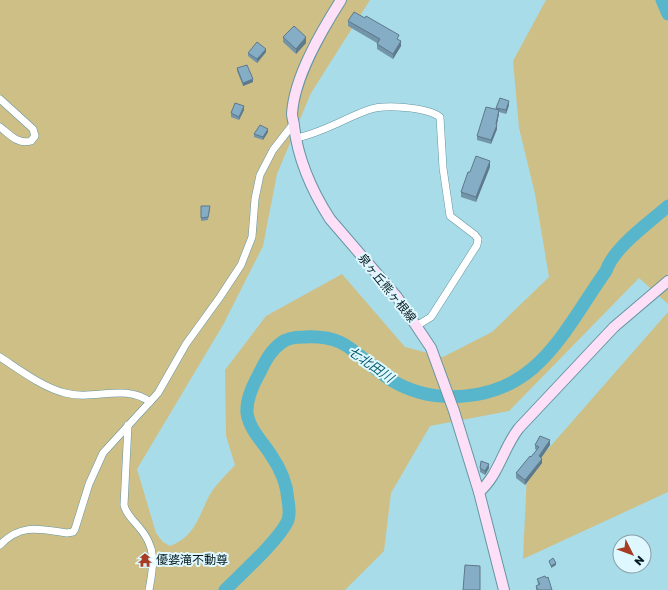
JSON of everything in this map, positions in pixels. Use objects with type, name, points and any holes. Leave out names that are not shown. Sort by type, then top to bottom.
[{"type":"main road","name":"泉ヶ丘熊ヶ根線","points":[[341,0],[321,32],[305,67],[296,94],[292,115],[296,138],[308,179],[330,219],[383,279],[418,325],[431,348],[454,411],[479,492],[504,590]]},
{"type":"main road","points":[[479,492],[493,477],[509,440],[519,428],[614,327],[668,281]]},
{"type":"street","points":[[0,99],[33,129],[35,136],[31,141],[23,142],[0,127]]},
{"type":"street","points":[[296,138],[324,131],[369,110],[398,108],[426,111],[440,117],[443,168],[450,216],[478,239],[476,245],[431,317],[418,325]]},
{"type":"street","points":[[0,546],[10,536],[27,529],[67,533],[73,532],[78,524],[85,494],[98,462],[106,448],[150,402],[162,387],[176,360],[220,297],[246,255],[252,237],[255,199],[260,175],[273,150],[294,123]]},
{"type":"street","points":[[0,357],[40,382],[66,394],[82,396],[123,391],[145,398],[150,402]]},
{"type":"street","points":[[128,424],[124,505],[127,513],[147,537],[152,549],[153,567],[149,590]]},
{"type":"shaded area","points":[[0,0],[370,0],[311,93],[277,174],[263,246],[223,325],[137,469],[156,533],[163,542],[170,546],[185,537],[195,526],[209,496],[235,465],[226,436],[225,370],[266,316],[342,274],[405,347],[443,357],[492,332],[549,277],[535,194],[519,128],[513,61],[546,0],[668,0],[668,304],[639,278],[509,411],[430,426],[391,493],[384,551],[345,590],[0,590]]},
{"type":"shaded area","points":[[668,312],[668,492],[523,559],[527,473]]},
{"type":"building","points":[[354,12],[365,18],[366,16],[399,35],[397,39],[401,41],[393,54],[377,44],[380,39],[348,21]]},
{"type":"building","points":[[294,26],[306,37],[296,49],[283,37]]},
{"type":"building","points":[[257,42],[266,49],[257,59],[248,53]]},
{"type":"building","points":[[247,65],[253,79],[243,83],[237,68]]},
{"type":"building","points":[[500,98],[509,101],[506,110],[496,108]]},
{"type":"building","points":[[235,103],[244,106],[239,117],[231,113]]},
{"type":"building","points":[[486,107],[499,110],[497,125],[491,140],[477,136]]},
{"type":"building","points":[[260,125],[268,129],[263,137],[254,134]]},
{"type":"building","points":[[476,156],[490,161],[476,197],[461,192],[468,172],[470,172]]},
{"type":"building","points":[[201,206],[210,206],[208,217],[201,218]]},
{"type":"building","points":[[540,436],[550,440],[539,456],[542,459],[525,480],[516,473],[539,447],[535,445]]},
{"type":"building","points":[[481,461],[489,464],[485,471],[480,468]]},
{"type":"building","points":[[553,558],[556,563],[551,566],[549,561]]},
{"type":"building","points":[[465,565],[480,566],[480,590],[463,590]]},
{"type":"building","points":[[545,576],[546,578],[548,577],[552,590],[538,590],[536,586],[540,584],[537,579]]},
{"type":"waterway","name":"七北田川","points":[[662,0],[668,14]]},
{"type":"waterway","name":"七北田川","points":[[225,590],[269,546],[284,528],[289,518],[287,494],[282,476],[274,460],[253,430],[247,413],[252,387],[266,361],[277,346],[283,341],[301,337],[320,337],[332,339],[343,343],[352,349],[379,372],[391,380],[426,394],[464,396],[483,393],[501,387],[518,379],[544,358],[572,322],[606,271],[616,253],[624,244],[668,206]]},
{"type":"place","name":"優婆滝不動尊","points":[[145,560]]}]
